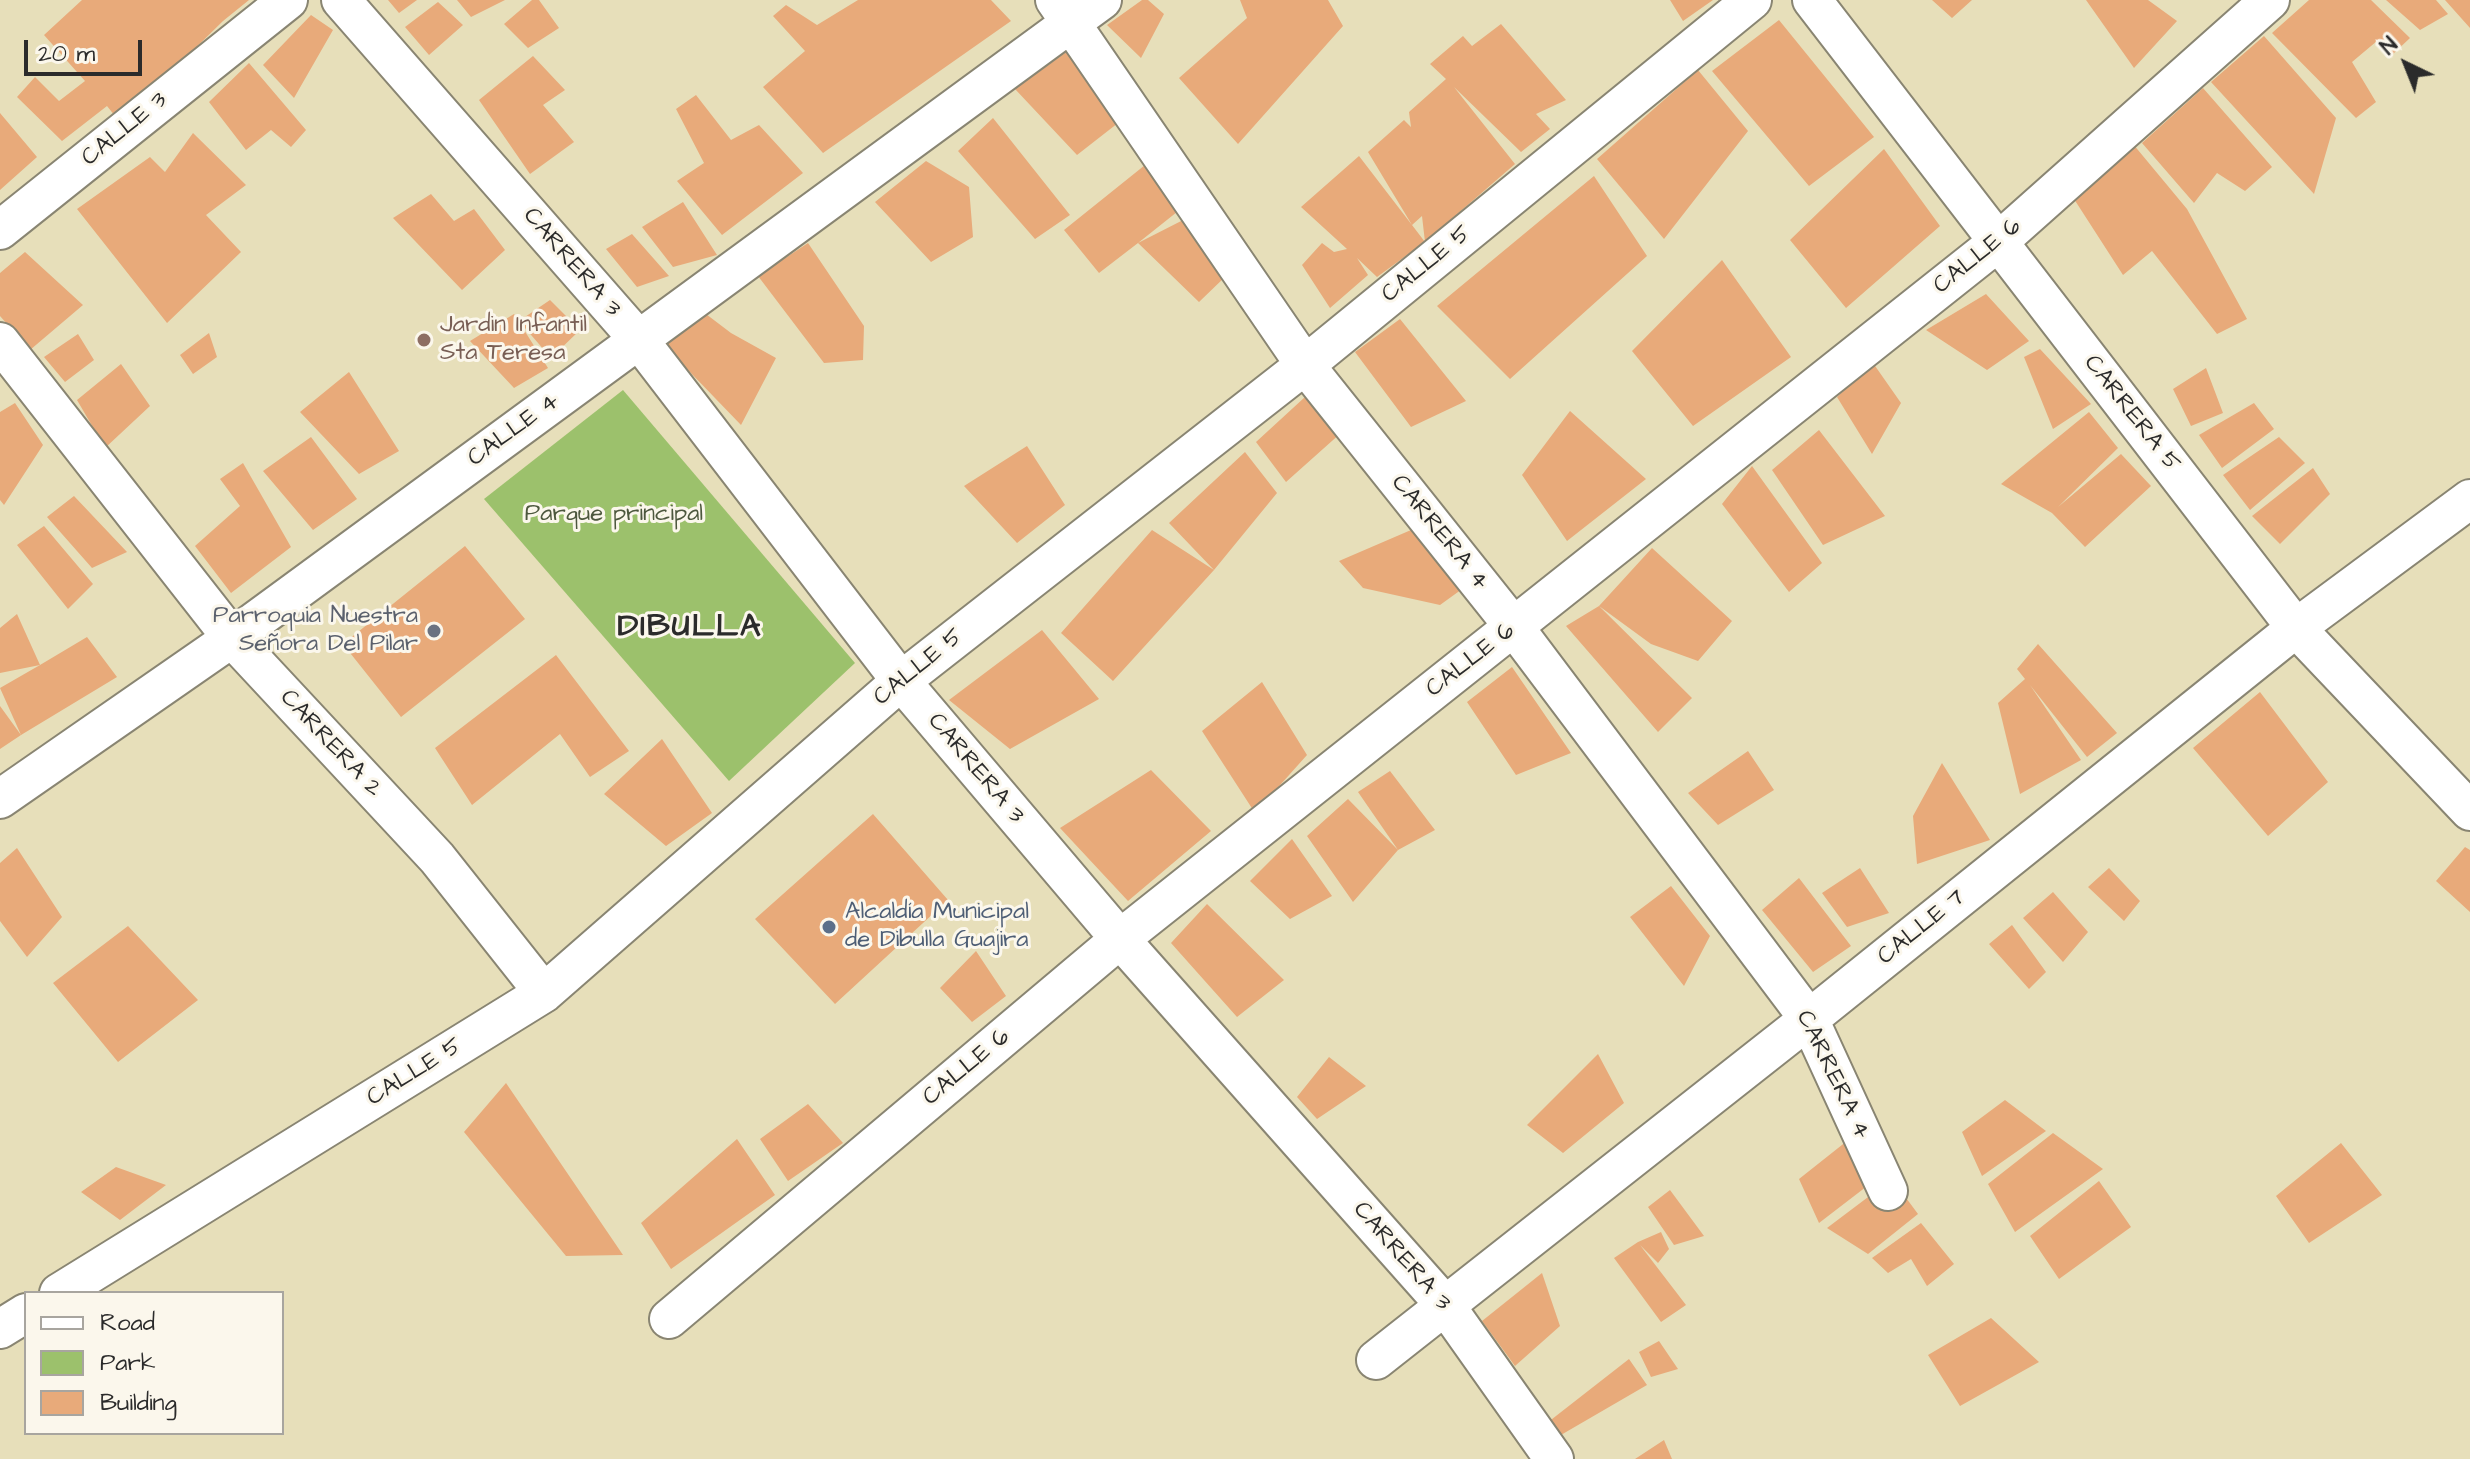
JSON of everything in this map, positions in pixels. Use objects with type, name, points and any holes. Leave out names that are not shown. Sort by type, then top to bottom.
[{"type":"street","name":"CALLE 3","points":[[0,230],[288,0]]},
{"type":"street","name":"CARRERA 3","points":[[341,0],[639,340],[901,681],[1120,939],[1445,1305],[1554,1459]]},
{"type":"street","name":"CALLE 4","points":[[0,799],[232,638],[639,340],[1064,11],[1102,0]]},
{"type":"street","name":"CALLE 5","points":[[62,1291],[544,993],[901,681],[1305,365],[1752,0]]},
{"type":"street","name":"CARRERA 5","points":[[1812,0],[2296,628],[2470,811]]},
{"type":"street","name":"CALLE 6","points":[[669,1319],[1120,939],[1998,242],[2270,0]]},
{"type":"street","name":"CARRERA 4","points":[[1064,11],[1305,365],[1514,627],[1809,1019],[1888,1191]]},
{"type":"street","name":"CARRERA 2","points":[[0,342],[232,638],[437,858],[544,993]]},
{"type":"street","name":"CALLE 7","points":[[1376,1360],[1809,1019],[2296,628],[2470,499]]},
{"type":"street","points":[[0,1329],[24,1314]]},
{"type":"green space","name":"Parque principal","points":[[623,390],[855,663],[729,781],[484,499]]},
{"type":"building","points":[[82,0],[249,0],[174,69],[115,116],[107,106],[62,141],[17,97],[35,77],[59,101],[85,81],[44,35]]},
{"type":"building","points":[[388,0],[417,0],[399,13]]},
{"type":"building","points":[[457,0],[505,0],[471,17]]},
{"type":"building","points":[[532,0],[539,0],[559,28],[528,48],[504,24]]},
{"type":"building","points":[[858,0],[991,0],[1011,21],[823,153],[763,87],[805,51],[773,16],[786,5],[817,25]]},
{"type":"building","points":[[1142,0],[1148,0],[1164,14],[1141,58],[1107,25]]},
{"type":"building","points":[[1240,0],[1328,0],[1343,26],[1238,144],[1179,78],[1247,18]]},
{"type":"building","points":[[1670,0],[1713,0],[1683,21]]},
{"type":"building","points":[[1932,0],[1972,0],[1952,18]]},
{"type":"building","points":[[2086,0],[2148,0],[2177,21],[2134,68]]},
{"type":"building","points":[[2309,0],[2371,0],[2410,38],[2393,54],[2377,41],[2352,62],[2376,102],[2356,118],[2272,33]]},
{"type":"building","points":[[2386,0],[2436,0],[2448,14],[2420,30]]},
{"type":"building","points":[[2445,0],[2470,0],[2470,28]]},
{"type":"building","points":[[438,2],[463,25],[429,55],[405,27]]},
{"type":"building","points":[[311,15],[333,30],[294,98],[263,65]]},
{"type":"building","points":[[1779,20],[1874,137],[1809,186],[1712,71]]},
{"type":"building","points":[[1501,24],[1566,100],[1536,114],[1550,129],[1521,152],[1454,87],[1515,164],[1425,242],[1422,216],[1412,225],[1368,152],[1404,120],[1411,127],[1409,112],[1446,79],[1430,64],[1463,36],[1472,46]]},
{"type":"building","points":[[2264,36],[2336,118],[2314,194],[2211,82]]},
{"type":"building","points":[[1069,50],[1118,123],[1077,155],[1015,89]]},
{"type":"building","points":[[533,56],[565,90],[543,105],[574,142],[530,174],[479,100]]},
{"type":"building","points":[[249,63],[306,130],[291,147],[271,130],[246,150],[209,102]]},
{"type":"building","points":[[1698,70],[1748,131],[1664,239],[1597,159]]},
{"type":"building","points":[[2203,88],[2272,167],[2245,191],[2217,173],[2194,203],[2142,143]]},
{"type":"building","points":[[696,95],[731,140],[759,125],[803,173],[722,235],[677,181],[704,163],[676,109]]},
{"type":"building","points":[[0,113],[37,157],[0,190]]},
{"type":"building","points":[[993,118],[1070,215],[1035,239],[958,151]]},
{"type":"building","points":[[193,133],[246,185],[206,215],[241,252],[167,323],[77,209],[150,157],[165,172]]},
{"type":"building","points":[[2133,144],[2187,209],[2247,319],[2217,334],[2152,251],[2123,275],[2074,199]]},
{"type":"building","points":[[1884,149],[1940,226],[1846,308],[1790,240]]},
{"type":"building","points":[[1359,156],[1425,242],[1377,277],[1357,258],[1368,275],[1330,308],[1302,265],[1322,243],[1334,252],[1347,249],[1301,207]]},
{"type":"building","points":[[926,161],[969,187],[973,237],[931,262],[875,202]]},
{"type":"building","points":[[1150,161],[1182,208],[1099,273],[1064,230]]},
{"type":"building","points":[[1594,176],[1647,256],[1510,379],[1437,306]]},
{"type":"building","points":[[431,194],[454,221],[474,209],[505,250],[462,290],[393,218]]},
{"type":"building","points":[[683,202],[717,255],[673,267],[642,227]]},
{"type":"building","points":[[1189,217],[1226,276],[1199,302],[1138,243]]},
{"type":"building","points":[[632,234],[669,276],[637,287],[606,249]]},
{"type":"building","points":[[808,243],[864,326],[863,360],[824,363],[758,276]]},
{"type":"building","points":[[25,252],[83,305],[30,350],[0,316],[0,273]]},
{"type":"building","points":[[1722,260],[1791,357],[1693,426],[1632,351]]},
{"type":"building","points":[[1986,294],[2029,341],[1987,370],[1926,330]]},
{"type":"building","points":[[550,300],[580,330],[551,358],[519,321]]},
{"type":"building","points":[[702,311],[731,333],[776,358],[741,425],[661,342]]},
{"type":"building","points":[[514,314],[548,368],[514,388],[470,341]]},
{"type":"building","points":[[1400,319],[1466,401],[1411,427],[1355,352]]},
{"type":"building","points":[[209,333],[217,357],[193,374],[180,355]]},
{"type":"building","points":[[78,334],[94,360],[65,382],[44,357]]},
{"type":"building","points":[[2040,349],[2091,404],[2053,429],[2024,357]]},
{"type":"building","points":[[1873,363],[1901,403],[1872,454],[1837,397]]},
{"type":"building","points":[[121,364],[150,406],[105,448],[77,400]]},
{"type":"building","points":[[2206,368],[2223,413],[2191,426],[2173,389]]},
{"type":"building","points":[[349,372],[399,451],[359,474],[300,412]]},
{"type":"building","points":[[1305,397],[1351,424],[1286,482],[1256,442]]},
{"type":"building","points":[[15,403],[43,445],[4,505],[0,500],[0,412]]},
{"type":"building","points":[[2254,403],[2274,429],[2222,468],[2199,435]]},
{"type":"building","points":[[1570,411],[1646,479],[1567,541],[1522,475]]},
{"type":"building","points":[[2089,412],[2118,448],[2058,507],[2121,454],[2151,486],[2085,547],[2052,513],[2001,484]]},
{"type":"building","points":[[1819,430],[1885,516],[1823,545],[1772,470]]},
{"type":"building","points":[[311,437],[357,499],[313,530],[263,471]]},
{"type":"building","points":[[2279,437],[2305,463],[2250,510],[2223,475]]},
{"type":"building","points":[[1027,446],[1065,505],[1017,543],[964,486]]},
{"type":"building","points":[[1245,452],[1277,493],[1214,570],[1169,523]]},
{"type":"building","points":[[243,463],[291,547],[231,593],[195,546],[240,506],[220,479]]},
{"type":"building","points":[[1752,466],[1822,563],[1789,592],[1722,504]]},
{"type":"building","points":[[2313,468],[2330,494],[2280,544],[2252,516]]},
{"type":"building","points":[[74,496],[127,552],[92,568],[47,517]]},
{"type":"building","points":[[44,526],[93,584],[68,609],[17,545]]},
{"type":"building","points":[[1152,530],[1214,570],[1113,681],[1061,633]]},
{"type":"building","points":[[1411,530],[1476,579],[1440,605],[1363,588],[1339,561]]},
{"type":"building","name":"Parroquia Nuestra Señora Del Pilar","points":[[465,546],[525,619],[401,717],[343,644]]},
{"type":"building","points":[[1652,548],[1732,621],[1698,661],[1651,644],[1599,606]]},
{"type":"building","points":[[1599,606],[1692,698],[1658,732],[1566,626]]},
{"type":"building","points":[[17,614],[40,665],[0,673],[0,628]]},
{"type":"building","points":[[1042,630],[1099,699],[1010,749],[949,700]]},
{"type":"building","points":[[87,637],[117,677],[21,735],[0,688]]},
{"type":"building","points":[[2038,644],[2117,733],[2087,757],[2030,685],[2081,760],[2020,794],[1998,703],[2025,679],[2017,669]]},
{"type":"building","points":[[556,655],[629,751],[590,777],[560,734],[472,805],[435,748]]},
{"type":"building","points":[[1512,667],[1571,753],[1516,775],[1467,702]]},
{"type":"building","points":[[1262,682],[1307,755],[1255,813],[1202,731]]},
{"type":"building","points":[[2260,692],[2328,782],[2268,836],[2193,748]]},
{"type":"building","points":[[0,706],[21,735],[0,749]]},
{"type":"building","points":[[662,739],[712,813],[666,846],[604,794]]},
{"type":"building","points":[[1748,751],[1774,790],[1718,825],[1688,793]]},
{"type":"building","points":[[1942,763],[1990,840],[1917,864],[1913,816]]},
{"type":"building","points":[[1151,770],[1211,831],[1128,901],[1060,828]]},
{"type":"building","points":[[1390,771],[1435,830],[1398,850],[1358,792]]},
{"type":"building","points":[[1348,799],[1398,850],[1353,902],[1307,836]]},
{"type":"building","points":[[873,814],[948,900],[835,1004],[755,919]]},
{"type":"building","points":[[1292,839],[1332,896],[1290,919],[1250,881]]},
{"type":"building","points":[[2465,847],[2470,850],[2470,912],[2436,881]]},
{"type":"building","points":[[17,848],[62,917],[27,957],[0,921],[0,863]]},
{"type":"building","points":[[1860,868],[1889,913],[1847,927],[1822,893]]},
{"type":"building","points":[[2109,868],[2140,901],[2124,921],[2088,887]]},
{"type":"building","points":[[1799,878],[1851,946],[1813,972],[1762,910]]},
{"type":"building","points":[[1671,886],[1710,936],[1684,986],[1630,917]]},
{"type":"building","points":[[2053,892],[2088,932],[2063,962],[2023,918]]},
{"type":"building","points":[[1207,904],[1284,980],[1237,1017],[1171,943]]},
{"type":"building","points":[[2012,925],[2046,972],[2029,989],[1989,944]]},
{"type":"building","points":[[128,926],[198,1000],[118,1062],[53,983]]},
{"type":"building","points":[[976,951],[1006,996],[972,1022],[940,988]]},
{"type":"building","points":[[1598,1054],[1624,1103],[1563,1153],[1527,1125]]},
{"type":"building","points":[[1329,1057],[1366,1086],[1317,1119],[1297,1097]]},
{"type":"building","points":[[506,1083],[623,1255],[566,1256],[464,1132]]},
{"type":"building","points":[[2005,1100],[2046,1131],[1982,1176],[1962,1132]]},
{"type":"building","points":[[808,1104],[843,1143],[788,1181],[760,1139]]},
{"type":"building","points":[[2053,1133],[2103,1169],[2015,1232],[1988,1184]]},
{"type":"building","points":[[1852,1137],[1875,1180],[1819,1223],[1799,1179]]},
{"type":"building","points":[[737,1139],[775,1195],[671,1269],[641,1223]]},
{"type":"building","points":[[2341,1143],[2382,1195],[2309,1243],[2276,1196]]},
{"type":"building","points":[[116,1167],[166,1185],[120,1220],[81,1192]]},
{"type":"building","points":[[1892,1179],[1918,1214],[1868,1254],[1827,1228]]},
{"type":"building","points":[[2099,1181],[2131,1227],[2059,1279],[2030,1236]]},
{"type":"building","points":[[1670,1190],[1704,1236],[1674,1245],[1648,1207]]},
{"type":"building","points":[[1921,1223],[1954,1264],[1927,1286],[1911,1259],[1888,1273],[1872,1258]]},
{"type":"building","points":[[1661,1232],[1669,1249],[1658,1263],[1640,1245],[1686,1305],[1661,1322],[1614,1258]]},
{"type":"building","points":[[1542,1273],[1560,1326],[1515,1366],[1482,1321]]},
{"type":"building","points":[[1991,1318],[2039,1362],[1960,1406],[1928,1355]]},
{"type":"building","points":[[1659,1341],[1678,1369],[1651,1377],[1639,1352]]},
{"type":"building","points":[[1629,1359],[1647,1385],[1554,1439],[1547,1423]]},
{"type":"building","points":[[1664,1440],[1672,1459],[1635,1459]]},
{"type":"place","name":"Jardin Infantil Sta Teresa","points":[[424,340]]},
{"type":"place","name":"Parroquia Nuestra Señora Del Pilar","points":[[434,631]]},
{"type":"place","name":"Alcaldía Municipal de Dibulla Guajira","points":[[829,927]]},
{"type":"district","name":"DIBULLA","points":[[690,628]]}]
